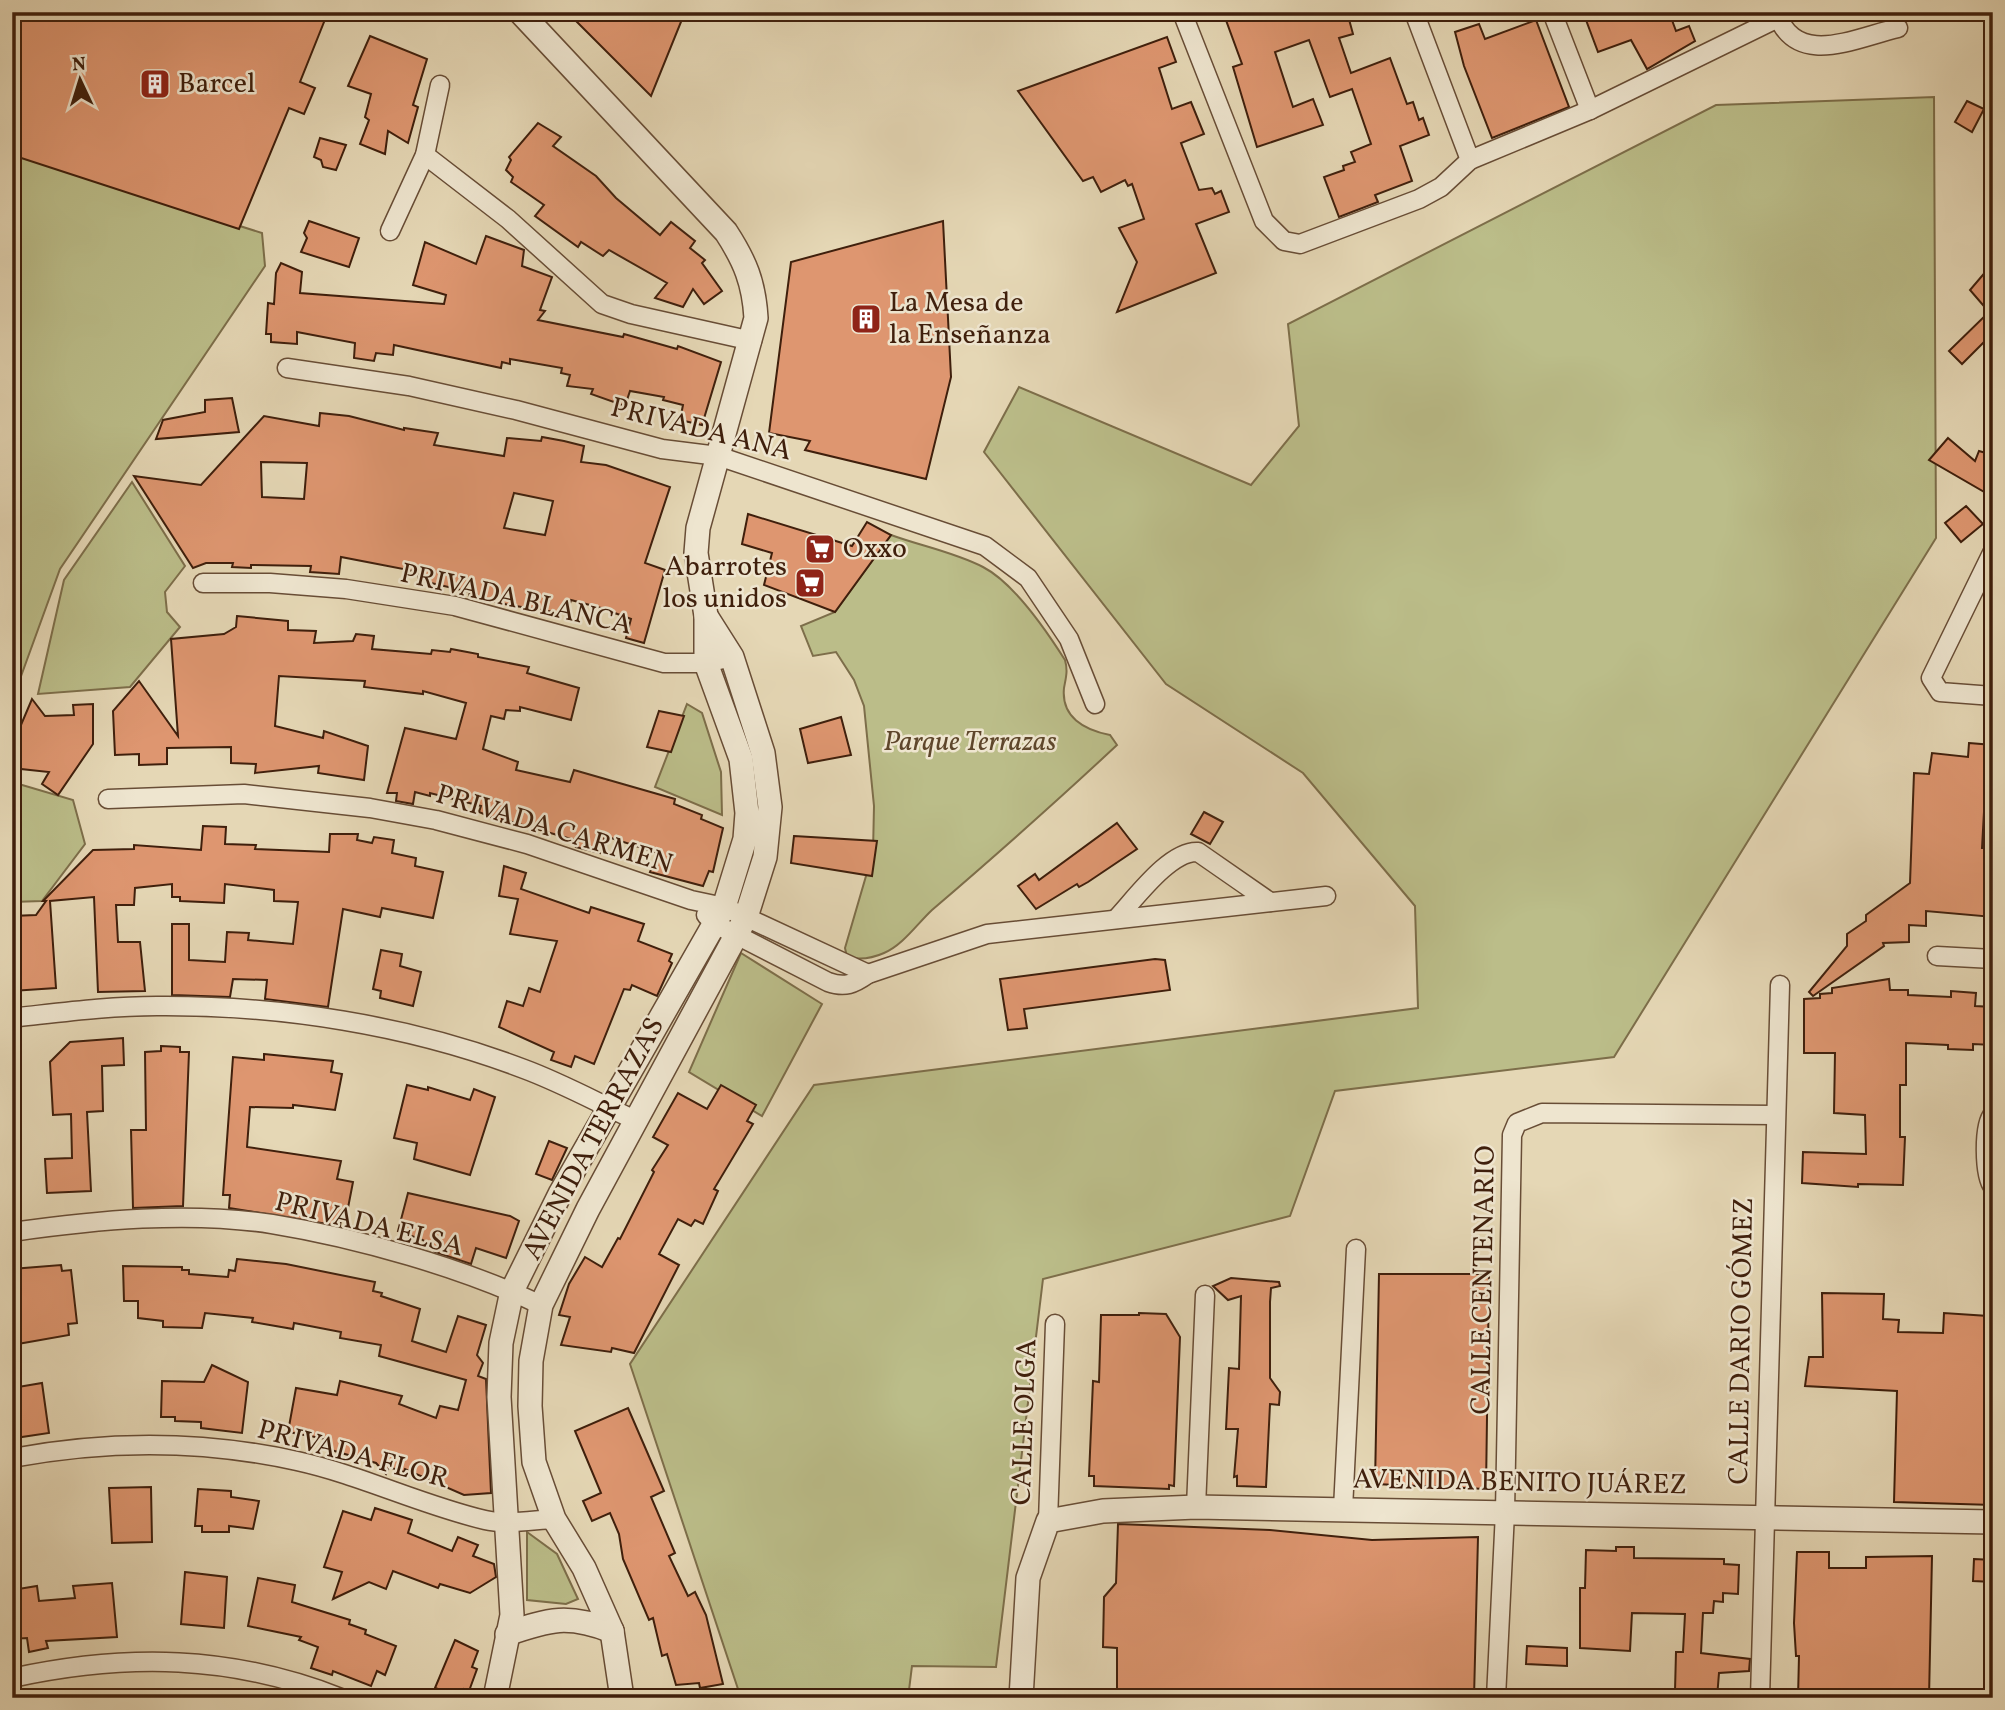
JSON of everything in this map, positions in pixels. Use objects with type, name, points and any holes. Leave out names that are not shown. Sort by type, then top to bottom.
[{"type":"street","name":"AVENIDA TERRAZAS","points":[[495,1698],[512,1615],[499,1365],[512,1291],[538,1234],[719,915],[745,839],[747,813],[741,759],[706,663],[706,616],[695,553],[698,528],[752,341],[756,318],[755,289],[746,262],[726,232],[520,12]]},
{"type":"street","points":[[1182,12],[1264,221],[1284,241],[1300,244],[1419,199],[1441,187],[1470,160],[1590,110],[1777,15],[1791,40],[1805,46],[1825,45],[1898,27]]},
{"type":"street","points":[[1414,12],[1470,160]]},
{"type":"street","points":[[1552,12],[1590,110]]},
{"type":"street","points":[[390,231],[425,155],[440,85]]},
{"type":"street","points":[[425,155],[499,212],[602,304],[631,314],[752,341]]},
{"type":"street","name":"PRIVADA ANA","points":[[287,368],[409,386],[662,449],[718,456],[985,546],[1005,558],[1028,578],[1069,639],[1095,704]]},
{"type":"street","points":[[1993,551],[1931,678],[1940,692],[1993,696]]},
{"type":"street","name":"PRIVADA BLANCA","points":[[203,583],[270,583],[321,587],[442,604],[664,663],[706,663],[732,657]]},
{"type":"street","name":"AVENIDA TERRAZAS","points":[[622,1698],[612,1631],[584,1568],[554,1519],[534,1462],[530,1406],[533,1337],[541,1305],[635,1120],[742,926],[765,857],[770,807],[763,753],[732,657],[706,616]]},
{"type":"street","name":"PRIVADA CARMEN","points":[[108,799],[244,794],[370,808],[436,820],[527,844],[691,900],[742,926]]},
{"type":"street","points":[[1116,919],[1172,860],[1188,851],[1198,852],[1270,902]]},
{"type":"street","points":[[742,926],[805,970],[828,982],[845,985],[854,984],[869,974],[987,934],[1326,896]]},
{"type":"street","points":[[742,926],[869,974]]},
{"type":"street","points":[[805,970],[814,951]]},
{"type":"street","points":[[1937,956],[1993,959]]},
{"type":"street","name":"CALLE DARIO GÓMEZ","points":[[1760,1698],[1774,1115],[1780,985]]},
{"type":"street","points":[[19,1017],[158,1006],[262,1011],[354,1023],[432,1041],[524,1069],[635,1120]]},
{"type":"street","name":"CALLE CENTENARIO","points":[[1496,1698],[1505,1513],[1512,1135],[1517,1123],[1542,1113],[1774,1115]]},
{"type":"street","points":[[1993,1114],[1988,1124],[1986,1177],[1993,1187]]},
{"type":"street","name":"PRIVADA ELSA","points":[[12,1232],[154,1220],[214,1219],[271,1224],[427,1263],[512,1291],[541,1305]]},
{"type":"street","points":[[1343,1510],[1356,1249]]},
{"type":"street","points":[[1196,1507],[1205,1295]]},
{"type":"street","name":"CALLE OLGA","points":[[1048,1521],[1055,1324]]},
{"type":"street","name":"PRIVADA FLOR","points":[[12,1458],[110,1444],[182,1444],[298,1461],[357,1477],[487,1521],[554,1519]]},
{"type":"street","name":"AVENIDA BENITO JUÁREZ","points":[[1048,1521],[1103,1511],[1196,1507],[1993,1522]]},
{"type":"street","points":[[1021,1698],[1028,1578],[1048,1521]]},
{"type":"street","points":[[507,1634],[560,1618],[582,1619],[612,1631]]},
{"type":"street","points":[[12,1678],[89,1665],[138,1661],[208,1663],[298,1681],[341,1698]]},
{"type":"green space","points":[[1934,97],[1936,538],[1614,1057],[1335,1091],[1290,1216],[1043,1279],[996,1667],[912,1666],[908,1698],[741,1698],[630,1364],[814,1085],[1418,1008],[1415,906],[1303,773],[1166,684],[984,452],[1019,387],[1251,485],[1299,426],[1288,324],[1716,105]]},
{"type":"green space","points":[[12,154],[262,233],[265,266],[60,569],[12,701]]},
{"type":"green space","points":[[132,482],[185,566],[165,592],[167,612],[180,627],[130,687],[38,694],[64,580]]},
{"type":"green space","name":"Parque Terrazas","points":[[891,535],[972,562],[995,574],[1006,584],[1039,622],[1065,660],[1067,671],[1064,698],[1070,714],[1083,726],[1110,735],[1117,745],[932,910],[897,945],[880,955],[856,958],[847,957],[845,948],[873,852],[874,806],[864,706],[854,680],[836,652],[813,656],[801,626],[835,612]]},
{"type":"green space","points":[[687,704],[702,713],[721,772],[722,815],[655,787]]},
{"type":"green space","points":[[12,782],[73,800],[85,844],[42,901],[12,902]]},
{"type":"green space","points":[[741,953],[822,1004],[762,1116],[689,1072]]},
{"type":"green space","points":[[527,1532],[557,1554],[578,1599],[566,1604],[527,1600]]},
{"type":"building","name":"Barcel","points":[[12,12],[328,12],[300,82],[315,88],[304,114],[289,108],[239,229],[12,155]]},
{"type":"building","points":[[567,12],[685,12],[651,96]]},
{"type":"building","points":[[1223,12],[1347,12],[1353,34],[1339,38],[1351,73],[1390,58],[1407,104],[1413,102],[1419,120],[1423,118],[1429,135],[1400,146],[1412,181],[1375,195],[1378,202],[1339,217],[1324,177],[1344,170],[1343,166],[1355,162],[1351,152],[1371,144],[1352,89],[1330,97],[1309,40],[1275,52],[1293,107],[1313,99],[1323,125],[1257,147],[1233,67],[1242,64]]},
{"type":"building","points":[[1583,12],[1669,12],[1676,31],[1689,26],[1695,41],[1647,69],[1631,40],[1598,52]]},
{"type":"building","points":[[1536,20],[1569,107],[1492,138],[1464,66],[1455,32],[1479,24],[1485,39]]},
{"type":"building","points":[[370,36],[427,59],[413,105],[418,107],[408,143],[388,131],[385,154],[360,144],[369,120],[365,117],[371,94],[348,86]]},
{"type":"building","points":[[1167,37],[1176,62],[1159,68],[1172,109],[1191,102],[1204,134],[1181,143],[1199,190],[1212,188],[1215,194],[1221,191],[1229,212],[1196,224],[1216,273],[1117,312],[1137,262],[1119,228],[1144,219],[1132,184],[1128,186],[1125,180],[1101,192],[1093,177],[1083,181],[1018,91]]},
{"type":"building","points":[[1967,101],[1984,109],[1972,132],[1955,122]]},
{"type":"building","points":[[538,123],[561,137],[553,146],[596,176],[616,198],[660,235],[671,222],[695,241],[690,248],[705,260],[702,263],[722,291],[704,304],[693,289],[683,307],[655,298],[667,283],[609,250],[603,256],[581,242],[578,247],[535,216],[544,205],[511,182],[513,177],[506,170],[511,160],[509,157]]},
{"type":"building","points":[[320,138],[346,145],[336,170],[323,167],[321,160],[314,157]]},
{"type":"building","points":[[309,221],[359,238],[349,267],[301,252],[307,238],[304,233]]},
{"type":"building","name":"La Mesa de la Enseñanza","points":[[943,221],[951,377],[926,479],[805,450],[810,441],[769,433],[791,262]]},
{"type":"building","points":[[486,236],[524,250],[522,266],[552,277],[540,310],[545,311],[538,320],[623,337],[624,334],[677,349],[678,346],[721,362],[702,425],[680,420],[683,405],[663,400],[664,397],[630,391],[625,406],[591,394],[593,389],[567,386],[570,375],[561,373],[562,368],[510,359],[510,364],[502,362],[501,368],[394,345],[393,355],[376,353],[374,361],[354,358],[355,343],[297,332],[297,344],[271,342],[271,334],[266,334],[268,303],[274,304],[276,273],[281,263],[302,272],[300,293],[444,304],[446,295],[413,285],[425,242],[476,264]]},
{"type":"building","points":[[1993,263],[1993,333],[1962,364],[1949,351],[1989,312],[1970,290]]},
{"type":"building","points":[[232,398],[239,432],[156,439],[163,420],[205,412],[205,400]]},
{"type":"building","points":[[320,413],[349,416],[404,430],[438,433],[434,445],[504,456],[507,438],[541,441],[542,437],[584,446],[581,462],[606,465],[670,487],[645,563],[665,570],[644,643],[626,638],[631,619],[601,608],[571,600],[567,614],[509,605],[469,596],[470,592],[418,580],[419,572],[341,557],[339,574],[310,572],[311,566],[251,565],[251,568],[232,567],[233,563],[206,563],[193,568],[134,476],[201,485],[264,416],[319,426]],"holes":[[[261,462],[307,463],[304,499],[262,497]],[[514,493],[553,501],[545,535],[504,528]]]},
{"type":"building","points":[[1948,438],[1975,461],[1979,451],[1993,455],[1993,497],[1929,460]]},
{"type":"building","points":[[1966,506],[1983,524],[1961,542],[1945,523]]},
{"type":"building","name":"Oxxo","points":[[748,514],[852,546],[867,522],[891,535],[835,612],[764,585],[772,553],[742,544]]},
{"type":"building","points":[[237,616],[288,621],[288,630],[316,631],[314,643],[353,641],[356,634],[374,636],[372,649],[431,654],[432,650],[450,652],[451,649],[478,654],[478,657],[529,667],[527,673],[579,688],[571,720],[520,707],[520,711],[506,710],[504,719],[491,716],[483,749],[518,762],[516,770],[570,782],[574,770],[675,799],[674,804],[702,815],[701,819],[723,828],[713,872],[709,871],[703,886],[650,872],[658,853],[605,836],[600,853],[576,847],[578,841],[502,819],[502,822],[479,812],[481,806],[430,793],[430,796],[415,792],[413,804],[396,801],[397,793],[387,793],[405,728],[456,739],[466,703],[423,691],[423,694],[364,687],[365,681],[279,676],[275,726],[323,738],[324,731],[368,746],[364,780],[318,773],[319,766],[255,773],[256,764],[231,763],[231,747],[167,748],[167,764],[139,765],[139,754],[115,755],[113,711],[139,681],[178,736],[171,639],[224,634],[236,627]]},
{"type":"building","points":[[32,699],[45,716],[74,715],[73,705],[93,704],[93,744],[58,795],[42,784],[49,772],[12,768],[12,746]]},
{"type":"building","points":[[659,711],[684,716],[671,752],[647,747]]},
{"type":"building","points":[[841,717],[851,755],[808,763],[800,729]]},
{"type":"building","points":[[1969,743],[1993,745],[1993,794],[1985,794],[1982,848],[1993,848],[1993,917],[1926,911],[1926,926],[1909,925],[1909,942],[1883,943],[1884,946],[1813,996],[1809,992],[1847,946],[1847,934],[1866,921],[1866,915],[1910,883],[1914,773],[1929,774],[1932,753],[1968,757]]},
{"type":"building","points":[[1204,812],[1223,822],[1210,844],[1191,834]]},
{"type":"building","points":[[1117,823],[1137,849],[1088,882],[1079,887],[1077,884],[1036,909],[1018,886],[1035,874],[1039,880]]},
{"type":"building","points":[[203,826],[226,827],[225,844],[256,845],[255,849],[329,852],[330,834],[358,834],[357,840],[372,843],[374,837],[394,840],[392,853],[416,858],[415,866],[443,872],[433,918],[382,908],[380,917],[343,909],[328,1007],[265,999],[267,980],[233,979],[230,997],[172,995],[172,924],[189,924],[189,960],[225,962],[227,932],[249,933],[248,940],[293,944],[298,902],[274,901],[274,890],[225,884],[224,903],[180,901],[180,897],[172,897],[172,884],[135,888],[134,905],[116,905],[118,942],[140,942],[145,991],[98,992],[94,897],[50,901],[56,988],[12,991],[12,916],[36,915],[46,901],[43,901],[93,850],[134,849],[134,845],[201,850]]},
{"type":"building","points":[[794,836],[877,841],[872,876],[791,863]]},
{"type":"building","points":[[504,866],[526,873],[521,889],[589,913],[591,907],[644,924],[638,941],[672,954],[669,961],[672,963],[657,996],[632,985],[630,990],[624,989],[594,1064],[575,1056],[571,1067],[551,1060],[554,1052],[499,1027],[507,1001],[523,1006],[529,988],[540,992],[557,941],[510,934],[518,899],[499,896]]},
{"type":"building","points":[[381,950],[402,954],[400,966],[421,972],[413,1006],[380,998],[381,991],[373,989]]},
{"type":"building","points":[[1155,959],[1165,960],[1170,990],[1024,1009],[1027,1028],[1008,1030],[1000,979]]},
{"type":"building","points":[[1889,979],[1890,990],[1908,990],[1908,995],[1951,997],[1951,991],[1976,993],[1975,1006],[1993,1007],[1993,1045],[1973,1044],[1973,1050],[1948,1049],[1948,1045],[1906,1043],[1906,1085],[1900,1085],[1900,1137],[1905,1137],[1903,1185],[1858,1184],[1858,1187],[1802,1183],[1803,1152],[1866,1154],[1865,1115],[1834,1113],[1835,1053],[1804,1053],[1804,999],[1820,998],[1820,994],[1832,993],[1832,988]]},
{"type":"building","points":[[123,1038],[124,1065],[102,1066],[103,1111],[87,1112],[91,1191],[47,1193],[45,1159],[72,1158],[71,1114],[53,1115],[50,1062],[70,1042]]},
{"type":"building","points":[[161,1046],[180,1047],[180,1052],[189,1052],[183,1206],[133,1208],[131,1130],[146,1130],[145,1052],[161,1051]]},
{"type":"building","points":[[264,1054],[333,1061],[331,1072],[342,1074],[335,1110],[293,1105],[293,1108],[250,1107],[247,1147],[341,1161],[337,1179],[353,1182],[347,1213],[342,1212],[340,1226],[229,1208],[230,1195],[223,1195],[233,1057],[264,1060]]},
{"type":"building","points":[[407,1085],[428,1090],[428,1087],[470,1100],[474,1089],[495,1097],[470,1175],[414,1159],[417,1143],[394,1138]]},
{"type":"building","points":[[721,1085],[756,1105],[747,1121],[753,1124],[714,1189],[718,1191],[703,1224],[695,1220],[691,1226],[678,1219],[659,1254],[679,1265],[634,1353],[612,1348],[611,1352],[561,1345],[570,1317],[559,1315],[569,1284],[585,1257],[602,1267],[618,1238],[620,1239],[654,1172],[652,1170],[668,1145],[653,1137],[678,1093],[707,1109]]},
{"type":"building","points":[[549,1141],[567,1148],[552,1180],[536,1174]]},
{"type":"building","points":[[408,1193],[510,1216],[519,1221],[506,1258],[476,1248],[471,1264],[435,1252],[423,1240],[398,1231]]},
{"type":"building","points":[[237,1259],[286,1264],[375,1282],[373,1291],[382,1293],[381,1296],[420,1309],[412,1341],[446,1352],[458,1316],[486,1325],[477,1355],[483,1363],[478,1376],[486,1379],[491,1493],[464,1495],[405,1469],[404,1472],[389,1467],[386,1474],[376,1463],[324,1448],[326,1439],[288,1432],[296,1388],[337,1395],[340,1381],[402,1396],[399,1404],[436,1418],[440,1406],[458,1410],[466,1380],[379,1356],[381,1345],[340,1338],[341,1332],[294,1323],[293,1329],[252,1322],[253,1318],[205,1313],[202,1328],[163,1327],[163,1321],[138,1318],[138,1301],[124,1301],[123,1266],[182,1267],[182,1270],[189,1270],[189,1274],[228,1277],[229,1270],[235,1271]]},
{"type":"building","points":[[61,1265],[62,1271],[71,1270],[77,1323],[68,1324],[69,1335],[12,1345],[12,1269]]},
{"type":"building","points":[[1379,1274],[1489,1274],[1486,1489],[1375,1484]]},
{"type":"building","points":[[1231,1278],[1279,1282],[1280,1286],[1271,1288],[1270,1302],[1270,1378],[1280,1392],[1279,1405],[1270,1404],[1266,1487],[1237,1486],[1237,1476],[1234,1477],[1238,1429],[1226,1429],[1229,1368],[1239,1369],[1241,1296],[1228,1300],[1213,1286]]},
{"type":"building","points":[[1822,1293],[1884,1294],[1883,1319],[1899,1320],[1898,1332],[1943,1333],[1944,1313],[1988,1316],[1986,1388],[1993,1389],[1993,1505],[1894,1502],[1897,1391],[1805,1386],[1809,1357],[1823,1357]]},
{"type":"building","points":[[1166,1314],[1180,1337],[1174,1486],[1169,1485],[1169,1489],[1094,1486],[1094,1476],[1089,1476],[1093,1381],[1099,1382],[1101,1315]]},
{"type":"building","points":[[212,1365],[248,1382],[242,1433],[201,1428],[201,1422],[175,1421],[175,1417],[161,1417],[162,1381],[204,1382]]},
{"type":"building","points":[[42,1383],[49,1433],[15,1438],[12,1388]]},
{"type":"building","points":[[628,1408],[664,1491],[651,1497],[675,1553],[669,1556],[688,1596],[695,1592],[706,1615],[723,1684],[700,1688],[699,1683],[676,1685],[667,1654],[662,1656],[653,1618],[649,1620],[623,1559],[619,1534],[610,1513],[592,1521],[583,1501],[601,1493],[575,1431]]},
{"type":"building","points":[[151,1487],[152,1542],[112,1543],[109,1488]]},
{"type":"building","points":[[198,1489],[231,1491],[231,1497],[259,1501],[253,1529],[229,1526],[229,1532],[202,1532],[202,1526],[195,1526]]},
{"type":"building","points":[[375,1508],[412,1520],[408,1533],[452,1551],[458,1537],[478,1545],[473,1556],[494,1564],[496,1577],[470,1593],[440,1584],[438,1588],[393,1571],[386,1589],[369,1582],[333,1599],[342,1572],[324,1567],[343,1511],[371,1520]]},
{"type":"building","points":[[1118,1524],[1270,1530],[1372,1540],[1478,1537],[1474,1698],[1117,1698],[1117,1648],[1103,1647],[1104,1597],[1116,1583]]},
{"type":"building","points":[[1616,1547],[1634,1547],[1634,1558],[1724,1559],[1724,1564],[1739,1565],[1738,1594],[1723,1593],[1723,1602],[1714,1601],[1713,1613],[1703,1613],[1701,1653],[1750,1659],[1749,1671],[1719,1673],[1717,1698],[1688,1698],[1688,1691],[1675,1691],[1676,1652],[1683,1652],[1685,1614],[1632,1613],[1630,1651],[1580,1648],[1580,1588],[1585,1588],[1586,1550],[1616,1551]]},
{"type":"building","points":[[1797,1552],[1829,1552],[1829,1568],[1866,1568],[1866,1557],[1932,1556],[1929,1698],[1798,1698],[1799,1656],[1796,1656],[1794,1623]]},
{"type":"building","points":[[1974,1559],[1993,1560],[1993,1582],[1973,1581]]},
{"type":"building","points":[[185,1572],[227,1577],[224,1628],[181,1624]]},
{"type":"building","points":[[258,1578],[295,1585],[292,1602],[350,1620],[349,1624],[366,1630],[365,1634],[396,1646],[385,1675],[377,1671],[371,1686],[333,1671],[332,1675],[311,1668],[318,1647],[299,1640],[301,1637],[248,1626]]},
{"type":"building","points":[[112,1583],[117,1637],[46,1641],[48,1648],[29,1652],[27,1638],[12,1639],[12,1590],[37,1586],[39,1601],[75,1598],[73,1586]]},
{"type":"building","points":[[455,1640],[478,1651],[472,1667],[477,1669],[469,1691],[464,1689],[460,1698],[441,1698],[444,1691],[435,1688]]},
{"type":"building","points":[[1527,1646],[1567,1648],[1567,1666],[1526,1664]]},
{"type":"place","name":"Barcel","points":[[155,84]]},
{"type":"place","name":"La Mesa de la Enseñanza","points":[[866,319]]},
{"type":"place","name":"Oxxo","points":[[820,549]]},
{"type":"place","name":"Abarrotes los unidos","points":[[810,583]]}]
